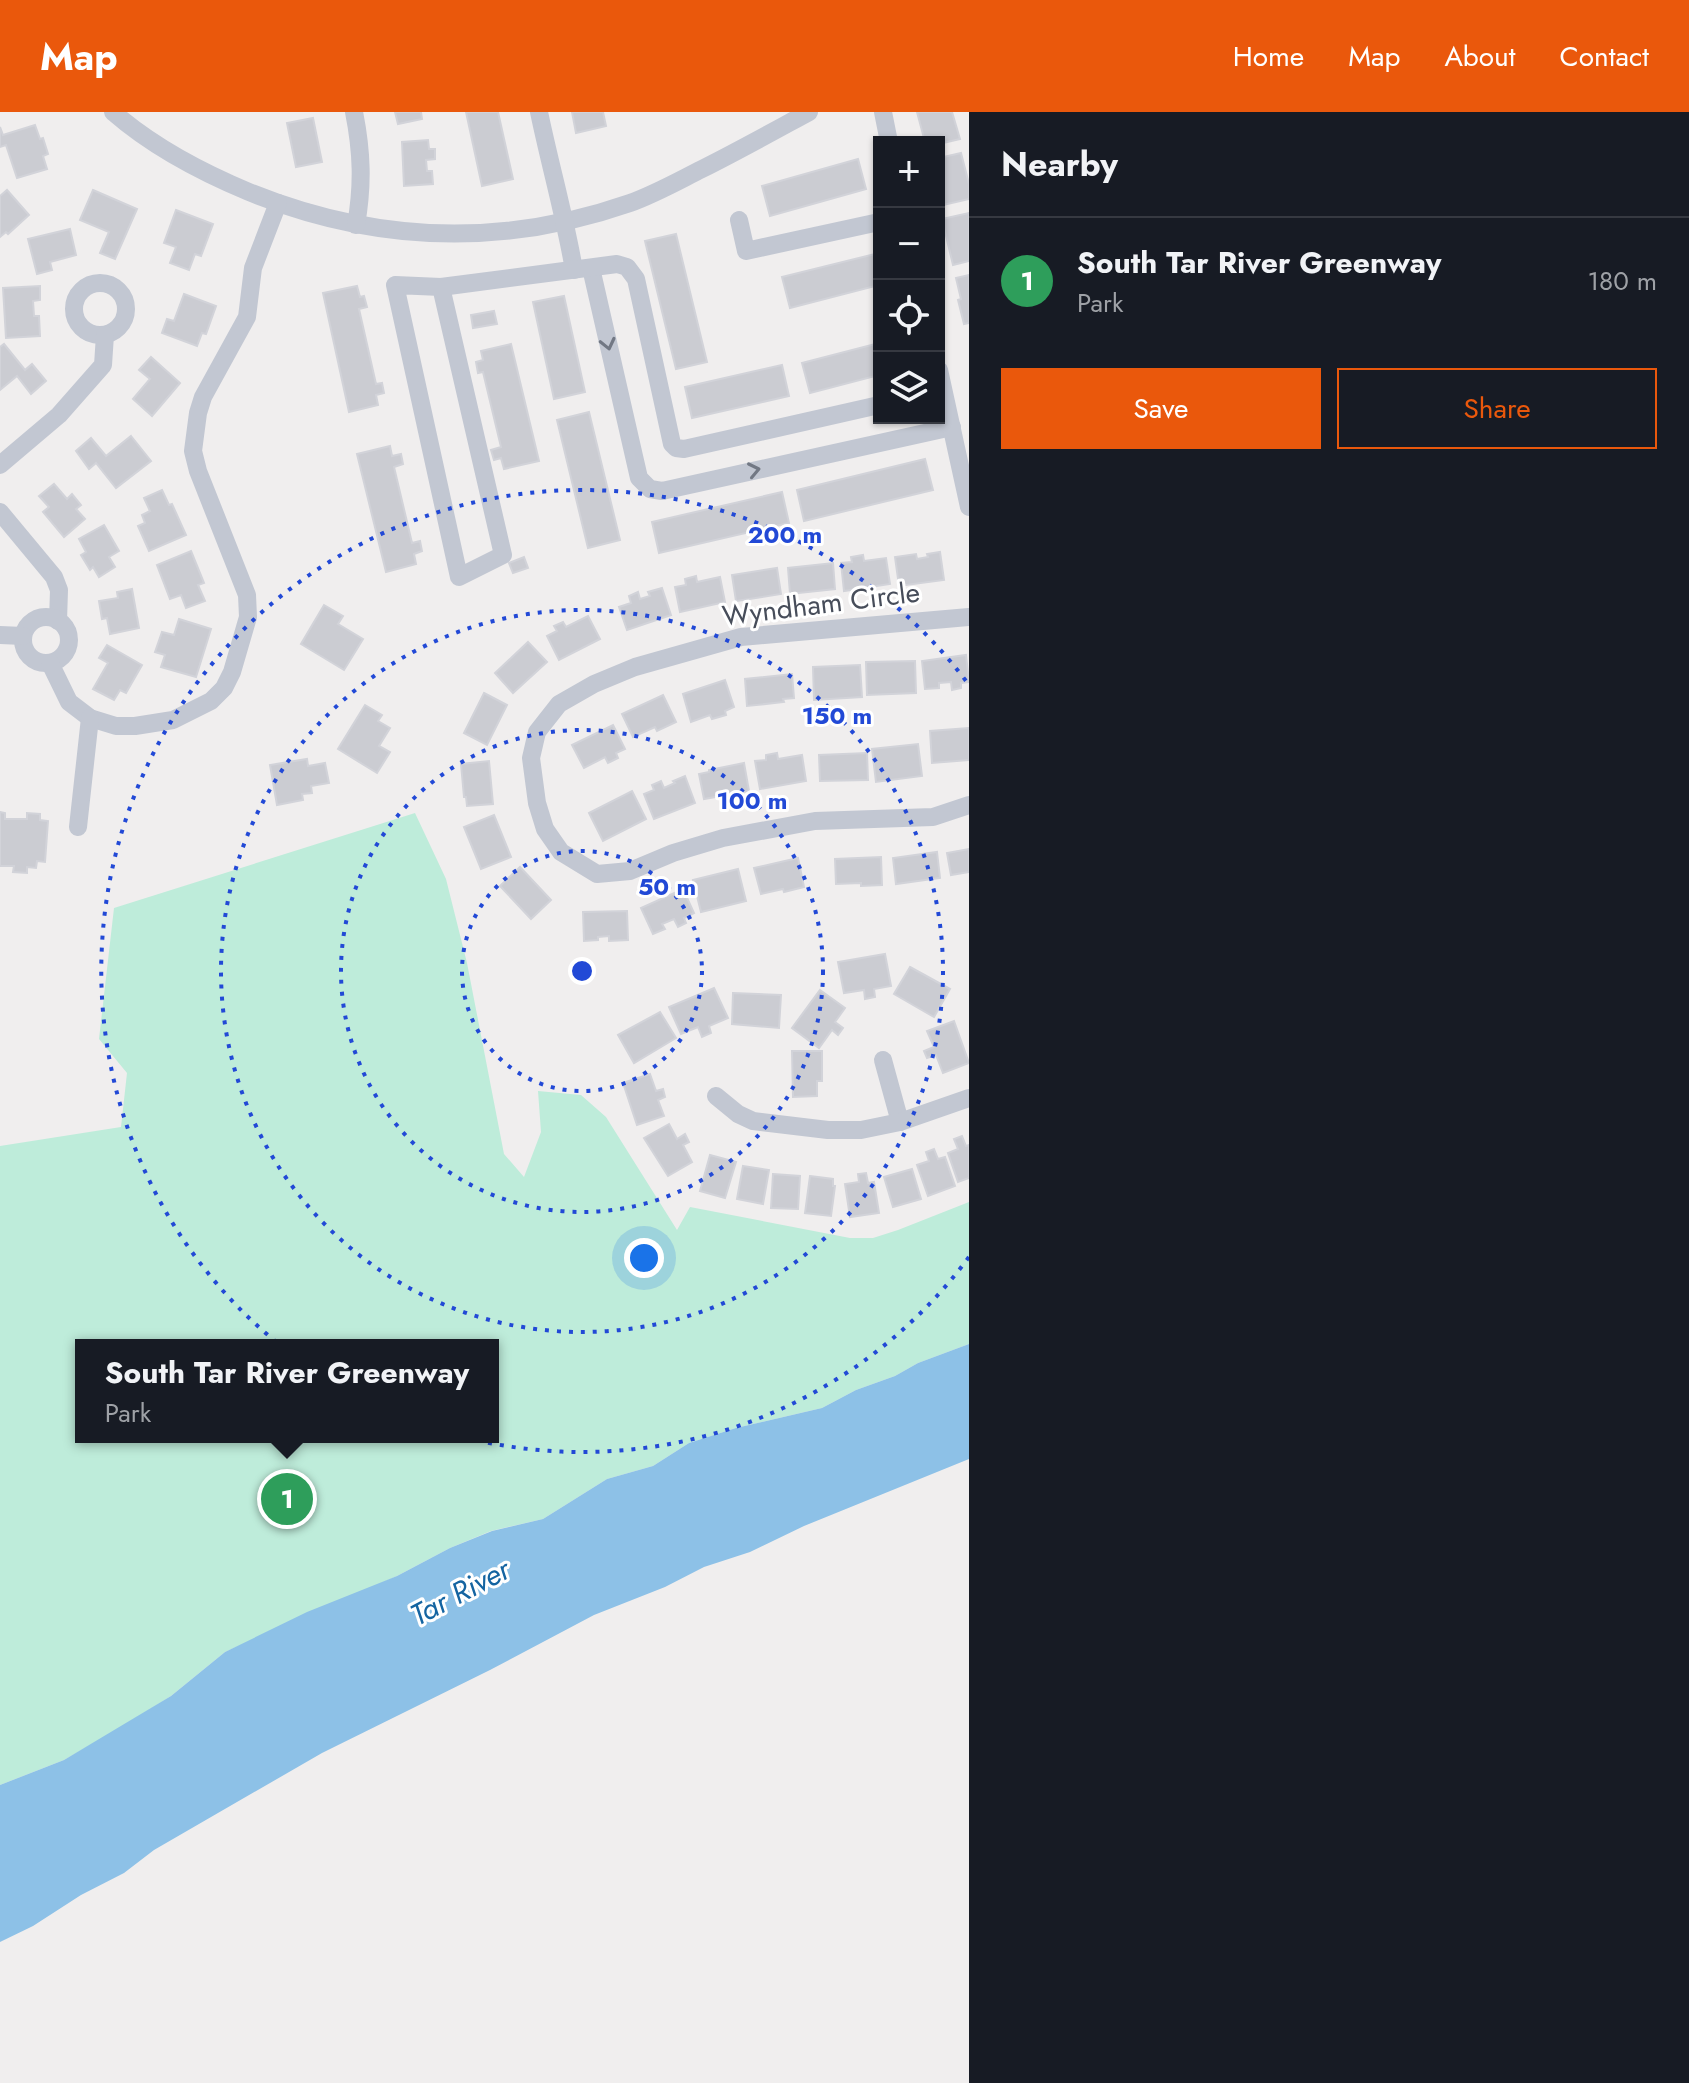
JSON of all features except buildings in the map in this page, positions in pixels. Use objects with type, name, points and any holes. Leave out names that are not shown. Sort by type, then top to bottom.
[{"type":"street","points":[[354,112],[361,146],[360,200],[356,225]]},
{"type":"street","points":[[539,112],[552,173],[583,269],[639,478],[650,489],[662,491],[952,427]]},
{"type":"street","points":[[121,115],[172,155],[218,179],[278,203],[356,225],[399,232],[461,234],[523,230],[602,212],[660,191],[809,112]]},
{"type":"street","points":[[883,112],[888,136]]},
{"type":"street","points":[[50,663],[69,702],[90,718],[116,726],[173,720],[211,701],[224,688],[232,672],[248,617],[247,595],[193,451],[203,397],[247,317],[253,268],[278,203]]},
{"type":"street","points":[[739,220],[746,251],[873,223]]},
{"type":"street","points":[[441,287],[503,555],[459,577],[395,285],[441,287],[617,264],[627,267],[636,279],[672,444],[676,448],[684,449],[873,406]]},
{"type":"street","points":[[0,465],[59,415],[103,365],[105,335]]},
{"type":"street","points":[[945,404],[969,507]]},
{"type":"street","points":[[0,512],[54,577],[59,590],[58,621]]},
{"type":"street","points":[[51,616],[58,621],[64,625],[70,640],[64,655],[50,663],[30,657],[24,647],[23,636],[27,626],[35,619],[51,616]]},
{"type":"street","name":"Wyndham Circle","points":[[969,617],[741,637],[635,667],[594,684],[559,704],[537,732],[531,758],[537,803],[545,829],[561,852],[597,874],[630,871],[673,853],[723,838],[815,821],[933,817],[969,805]]},
{"type":"street","points":[[0,635],[23,636]]},
{"type":"street","points":[[78,827],[90,718]]},
{"type":"street","points":[[883,1060],[900,1122]]},
{"type":"street","points":[[716,1096],[738,1114],[753,1121],[828,1130],[861,1130],[900,1122],[969,1098]]},
{"type":"green space","points":[[415,813],[446,879],[467,963],[504,1154],[524,1177],[541,1132],[538,1091],[581,1095],[606,1117],[677,1230],[690,1207],[850,1238],[873,1238],[969,1202],[969,1344],[918,1363],[822,1408],[736,1428],[689,1443],[653,1466],[607,1479],[543,1519],[491,1531],[450,1548],[397,1576],[225,1652],[171,1696],[115,1731],[64,1760],[0,1785],[0,1146],[121,1127],[127,1073],[99,1039],[114,908]]},
{"type":"water","name":"Tar River","points":[[969,1344],[969,1459],[594,1615],[322,1753],[154,1850],[124,1873],[0,1942],[0,1785],[64,1760],[171,1696],[225,1652],[307,1612],[397,1576],[450,1548],[492,1531],[543,1519],[607,1479],[653,1466],[689,1443],[736,1428],[822,1408],[918,1363]]},
{"type":"place","name":"South Tar River Greenway","points":[[287,1499]]}]
